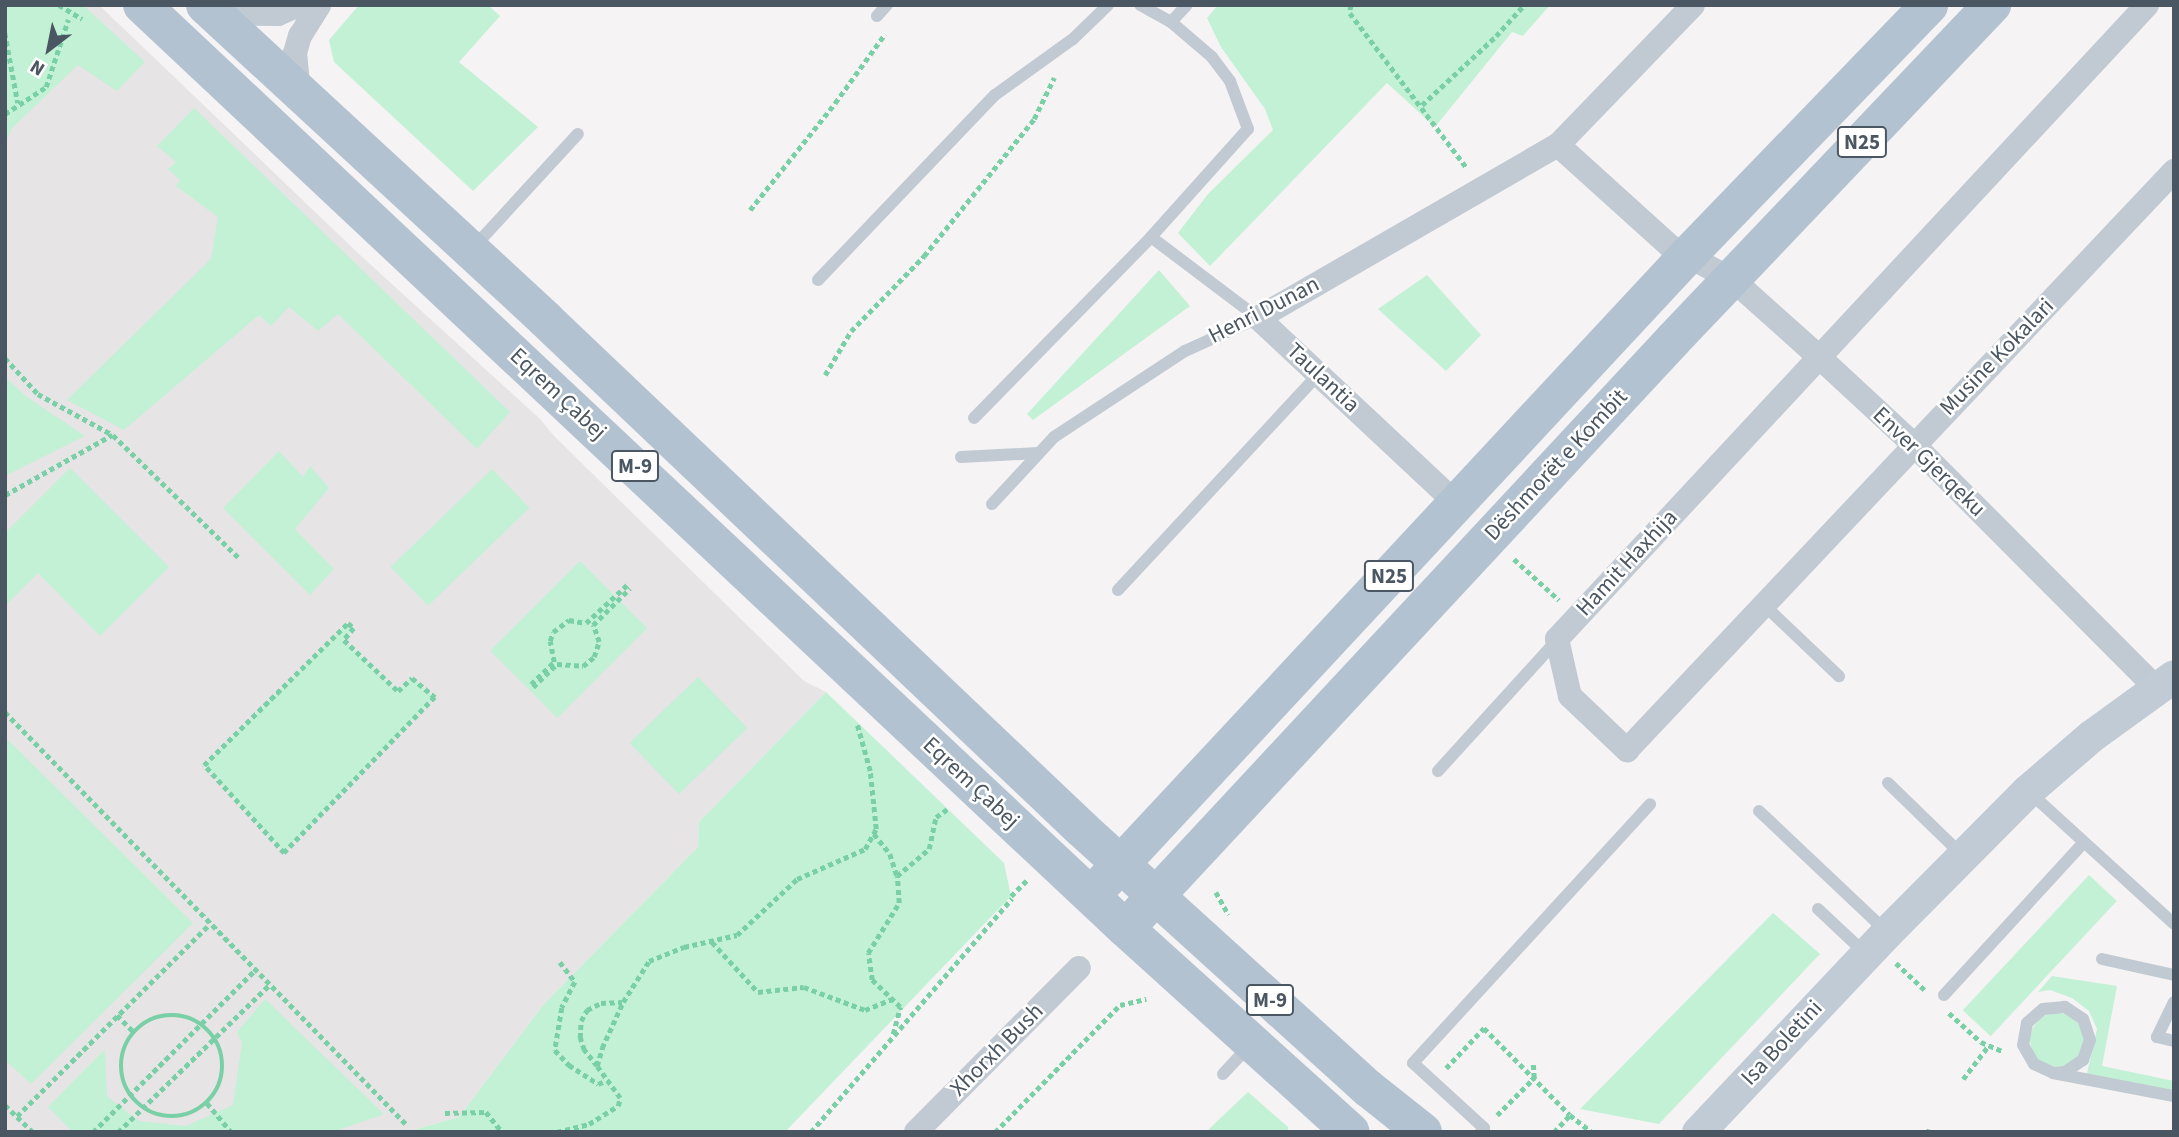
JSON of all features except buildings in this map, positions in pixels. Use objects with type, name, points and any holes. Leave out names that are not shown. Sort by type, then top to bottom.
[{"type":"main road","name":"Eqrem Çabej","points":[[142,5],[1125,928]]},
{"type":"main road","name":"Dëshmorët e Kombit","points":[[1091,895],[1457,504],[1679,252],[1930,5]]},
{"type":"main road","name":"Dëshmorët e Kombit","points":[[1125,928],[1491,534],[1992,5]]},
{"type":"main road","name":"Eqrem Çabej","points":[[208,9],[470,250],[1121,864]]},
{"type":"main road","name":"M-9","points":[[1121,864],[1369,1089],[1423,1132]]},
{"type":"main road","name":"M-9","points":[[1125,928],[1351,1132]]},
{"type":"street","points":[[208,9],[278,13],[299,5]]},
{"type":"street","points":[[299,93],[295,53],[300,36],[319,5]]},
{"type":"street","name":"Henri Dunan","points":[[1258,318],[1558,145],[1693,5]]},
{"type":"street","name":"Hamit Haxhija","points":[[1557,639],[2147,5]]},
{"type":"street","points":[[1558,145],[1679,252]]},
{"type":"street","name":"Musine Kokalari","points":[[1557,639],[1570,696],[1628,750],[2174,171]]},
{"type":"street","name":"Enver Gjerqeku","points":[[1679,252],[1732,280],[1818,356],[2164,681]]},
{"type":"street","name":"Taulantia","points":[[1258,318],[1320,373],[1457,504]]},
{"type":"street","name":"Isa Boletini","points":[[1698,1132],[1876,943],[2027,791],[2164,681]]},
{"type":"street","name":"Xhorxh Bush","points":[[916,1132],[1079,968]]},
{"type":"lane","points":[[877,16],[887,5]]},
{"type":"lane","points":[[818,280],[995,95],[1073,39],[1108,5]]},
{"type":"lane","points":[[974,418],[1151,237],[1248,129],[1230,81],[1212,57],[1171,22],[1140,5]]},
{"type":"lane","points":[[1171,22],[1187,5]]},
{"type":"lane","points":[[470,250],[578,134]]},
{"type":"lane","name":"Taulantia","points":[[1151,237],[1258,318]]},
{"type":"lane","name":"Henri Dunan","points":[[992,504],[1054,437],[1185,351],[1258,318]]},
{"type":"lane","points":[[1118,590],[1320,373]]},
{"type":"lane","points":[[961,457],[1039,453]]},
{"type":"lane","points":[[1763,604],[1839,676]]},
{"type":"lane","name":"Hamit Haxhija","points":[[1438,771],[1557,639]]},
{"type":"lane","points":[[1888,783],[1962,855]]},
{"type":"lane","points":[[2027,791],[2174,924]]},
{"type":"lane","points":[[1482,1130],[1413,1063],[1650,804]]},
{"type":"lane","points":[[1759,811],[1876,943]]},
{"type":"lane","points":[[1944,995],[2084,842]]},
{"type":"lane","points":[[1818,909],[1876,943]]},
{"type":"lane","points":[[2102,959],[2174,975]]},
{"type":"lane","points":[[2174,1002],[2157,1037],[2174,1041]]},
{"type":"lane","points":[[2053,1073],[2075,1068],[2083,1060],[2090,1040],[2083,1019],[2065,1007],[2054,1006],[2034,1014],[2023,1034],[2027,1055],[2043,1070],[2053,1073],[2174,1096]]},
{"type":"lane","points":[[1223,1074],[1251,1044]]},
{"type":"path","points":[[59,5],[82,19]]},
{"type":"path","points":[[1351,5],[1350,13],[1422,105],[1482,189]]},
{"type":"path","points":[[1422,105],[1496,36],[1524,5]]},
{"type":"path","points":[[5,114],[46,87],[68,20]]},
{"type":"path","points":[[750,210],[835,103],[888,27]]},
{"type":"path","points":[[5,33],[18,103]]},
{"type":"path","points":[[825,375],[851,331],[924,256],[1034,119],[1073,39]]},
{"type":"path","points":[[5,358],[38,394],[113,435],[240,559]]},
{"type":"path","points":[[5,495],[113,435]]},
{"type":"path","points":[[1491,534],[1577,617]]},
{"type":"path","points":[[628,587],[593,625],[599,642],[593,657],[583,666],[557,664],[532,686],[554,662],[550,641],[553,632],[569,620],[586,623],[628,587]]},
{"type":"path","points":[[348,623],[354,628],[344,640],[398,691],[412,678],[435,697],[284,853],[206,767],[204,765],[348,623]]},
{"type":"path","points":[[597,1066],[602,1048],[623,1002],[649,961],[684,947],[737,935],[797,879],[865,849],[876,829],[870,771],[853,711]]},
{"type":"path","points":[[5,712],[407,1125]]},
{"type":"path","points":[[897,876],[929,849],[936,817],[952,805]]},
{"type":"path","points":[[874,834],[890,854],[897,876],[899,903],[867,953],[872,979],[900,1007],[892,1038]]},
{"type":"path","points":[[811,1132],[1029,878]]},
{"type":"path","points":[[1216,892],[1231,919]]},
{"type":"path","points":[[17,1116],[210,924]]},
{"type":"path","points":[[712,942],[758,992],[804,987],[865,1010],[892,999]]},
{"type":"path","points":[[1876,943],[1926,991]]},
{"type":"path","points":[[560,962],[575,982],[562,1008],[555,1050],[569,1065],[598,1084],[605,1081]]},
{"type":"path","points":[[93,1132],[256,969]]},
{"type":"path","points":[[118,1132],[270,984]]},
{"type":"path","points":[[995,1132],[1120,1005],[1146,999]]},
{"type":"path","points":[[557,1132],[589,1124],[618,1106],[620,1098],[584,1050],[580,1038],[582,1021],[587,1010],[594,1006],[623,1002]]},
{"type":"path","points":[[117,1015],[134,1032]]},
{"type":"path","points":[[174,1015],[201,1024],[215,1038],[220,1051],[222,1072],[215,1092],[207,1103],[192,1113],[175,1117],[158,1115],[142,1108],[129,1094],[122,1079],[121,1062],[125,1046],[134,1032],[145,1022],[174,1015]]},
{"type":"path","points":[[1958,1020],[1981,1042]]},
{"type":"path","points":[[1433,1081],[1484,1028],[1570,1115],[1592,1132]]},
{"type":"path","points":[[1963,1079],[1990,1045]]},
{"type":"path","points":[[1482,1130],[1534,1078],[1533,1063]]},
{"type":"path","points":[[207,1103],[231,1132]]},
{"type":"path","points":[[5,1104],[33,1132]]},
{"type":"path","points":[[445,1113],[486,1112],[502,1132]]},
{"type":"path","points":[[1554,1132],[1570,1115]]},
{"type":"shaded area","points":[[5,5],[99,5],[359,254],[540,419],[554,436],[804,681],[826,692],[699,822],[698,847],[544,1004],[459,1117],[406,1132],[5,1132]]},
{"type":"green space","points":[[5,5],[83,5],[145,62],[117,91],[78,65],[12,128],[5,143]]},
{"type":"green space","points":[[359,5],[488,5],[500,16],[459,62],[538,127],[473,191],[334,62],[329,40]]},
{"type":"green space","points":[[1218,5],[1550,5],[1523,36],[1512,32],[1435,127],[1387,83],[1210,266],[1178,233],[1208,194],[1273,130],[1265,109],[1221,47],[1207,18]]},
{"type":"green space","points":[[194,108],[510,412],[477,449],[338,314],[318,331],[289,307],[271,326],[259,315],[124,430],[67,400],[211,259],[218,217],[176,186],[180,180],[168,169],[176,162],[157,146]]},
{"type":"green space","points":[[1159,270],[1190,306],[1033,420],[1027,414]]},
{"type":"green space","points":[[1427,275],[1481,335],[1446,371],[1378,309]]},
{"type":"green space","points":[[5,377],[27,397],[85,436],[5,476]]},
{"type":"green space","points":[[279,451],[303,477],[310,466],[329,488],[295,529],[334,569],[310,595],[223,508]]},
{"type":"green space","points":[[70,468],[169,567],[100,636],[38,573],[5,606],[5,533]]},
{"type":"green space","points":[[492,469],[530,508],[428,606],[391,567]]},
{"type":"green space","points":[[580,561],[647,628],[557,718],[490,651]]},
{"type":"green space","points":[[348,623],[354,628],[344,640],[397,691],[412,678],[435,697],[284,853],[204,765]]},
{"type":"green space","points":[[698,677],[747,728],[679,794],[630,743]]},
{"type":"green space","points":[[826,692],[1004,863],[1011,896],[785,1132],[406,1132],[459,1117],[544,1004],[698,847],[699,822]]},
{"type":"green space","points":[[5,737],[193,923],[31,1084],[5,1060]]},
{"type":"green space","points":[[2089,875],[2117,901],[1991,1036],[1963,1010]]},
{"type":"green space","points":[[1773,913],[1820,954],[1659,1124],[1580,1109]]},
{"type":"green space","points":[[2052,976],[2117,986],[2102,1066],[2174,1081],[2174,1096],[2086,1078],[2097,1029],[2089,1011],[2072,998],[2050,990],[2038,992]]},
{"type":"green space","points":[[265,999],[384,1114],[333,1132],[73,1132],[48,1107],[105,1049],[107,1096],[139,1121],[186,1126],[233,1105],[242,1042],[237,1032]]},
{"type":"green space","points":[[2057,1013],[2076,1021],[2084,1040],[2076,1059],[2057,1067],[2038,1059],[2030,1040],[2038,1021]]},
{"type":"green space","points":[[1248,1092],[1288,1127],[1288,1132],[1212,1132],[1209,1129]]}]
